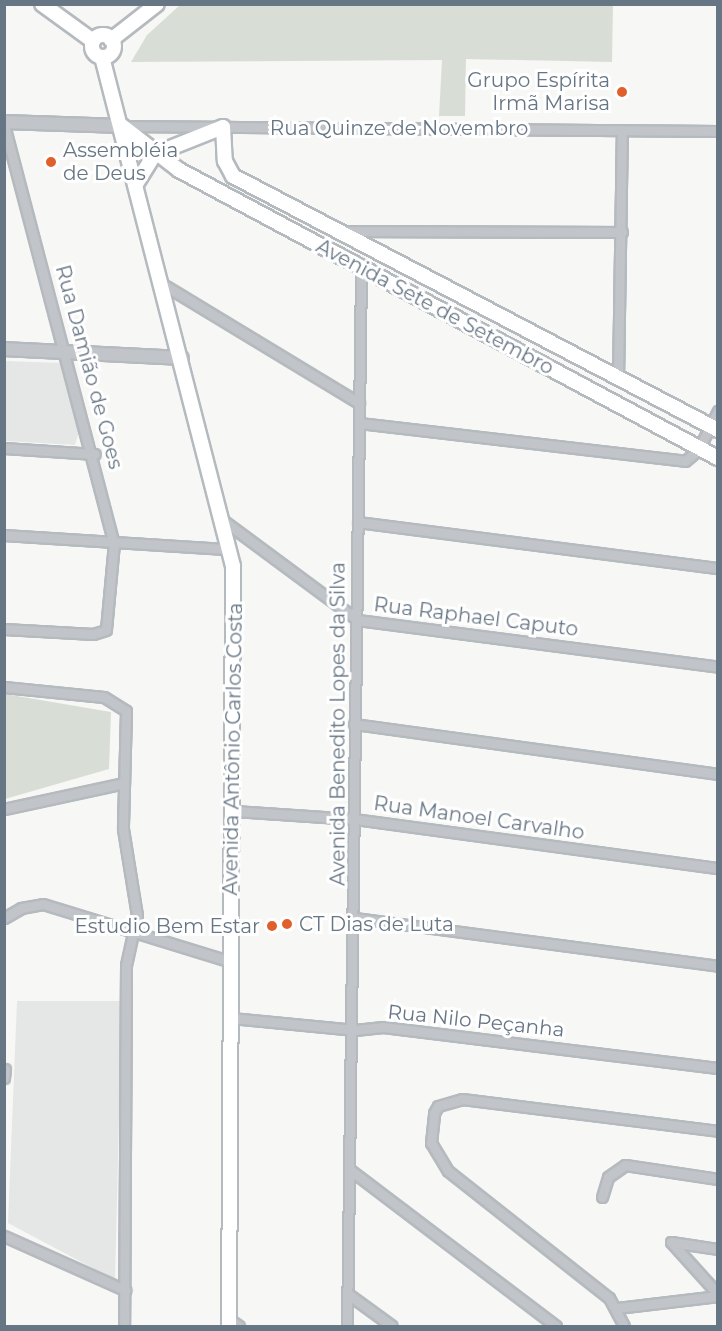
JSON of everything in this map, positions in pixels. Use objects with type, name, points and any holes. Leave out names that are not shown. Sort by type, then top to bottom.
[{"type":"main road","points":[[42,4],[93,41]]},
{"type":"main road","points":[[111,40],[157,4]]},
{"type":"main road","points":[[93,41],[102,36],[111,40]]},
{"type":"main road","points":[[93,41],[93,51],[102,57],[111,53],[111,40]]},
{"type":"main road","name":"Avenida Antônio Carlos Costa","points":[[102,57],[183,358],[230,549],[235,598],[231,962],[233,1324]]},
{"type":"main road","points":[[122,126],[155,154]]},
{"type":"main road","points":[[136,184],[155,154],[223,127]]},
{"type":"main road","name":"Avenida Sete de Setembro","points":[[223,127],[225,161],[233,176],[714,428]]},
{"type":"main road","name":"Avenida Sete de Setembro","points":[[155,154],[698,450],[717,458]]},
{"type":"main road","points":[[361,266],[373,261],[374,249]]},
{"type":"street","points":[[4,123],[122,126]]},
{"type":"street","name":"Rua Damião de Goes","points":[[4,123],[95,453],[114,543],[111,622],[93,634],[4,629]]},
{"type":"street","name":"Rua Quinze de Novembro","points":[[122,126],[717,131]]},
{"type":"street","points":[[618,379],[622,130]]},
{"type":"street","points":[[341,231],[622,232]]},
{"type":"street","name":"Avenida Benedito Lopes da Silva","points":[[347,1326],[349,1169],[355,1030],[354,724],[358,620],[361,266]]},
{"type":"street","points":[[164,285],[359,403]]},
{"type":"street","points":[[4,349],[183,358]]},
{"type":"street","points":[[359,423],[685,461],[698,450],[714,428],[717,411]]},
{"type":"street","points":[[4,448],[95,453]]},
{"type":"street","name":"Rua Raphael Caputo","points":[[224,521],[358,620],[717,668]]},
{"type":"street","points":[[358,522],[717,568]]},
{"type":"street","points":[[4,536],[230,549]]},
{"type":"street","points":[[4,687],[104,696],[124,706],[125,858],[136,929],[126,965],[124,1326]]},
{"type":"street","points":[[354,724],[717,774]]},
{"type":"street","points":[[4,810],[124,783]]},
{"type":"street","name":"Rua Manoel Carvalho","points":[[234,811],[354,819],[717,868]]},
{"type":"street","points":[[4,918],[21,908],[43,904],[136,929],[231,962]]},
{"type":"street","points":[[355,918],[717,966]]},
{"type":"street","name":"Rua Nilo Peçanha","points":[[231,1018],[355,1030],[383,1027],[717,1068]]},
{"type":"street","points":[[4,1078],[5,1069]]},
{"type":"street","points":[[624,1326],[617,1308],[448,1171],[431,1143],[434,1113],[444,1103],[462,1099],[717,1131]]},
{"type":"street","points":[[602,1197],[608,1178],[625,1165],[717,1179]]},
{"type":"street","points":[[349,1169],[556,1326]]},
{"type":"street","points":[[4,1236],[125,1290]]},
{"type":"street","points":[[717,1249],[671,1242],[717,1295]]},
{"type":"street","points":[[348,1294],[392,1326]]},
{"type":"street","points":[[617,1308],[717,1295]]},
{"type":"shaded area","points":[[180,5],[613,5],[612,62],[466,59],[465,116],[439,116],[442,60],[131,62],[147,35]]},
{"type":"shaded area","points":[[5,361],[63,363],[79,432],[75,445],[5,441]]},
{"type":"shaded area","points":[[5,694],[111,712],[109,769],[5,799]]},
{"type":"shaded area","points":[[17,1001],[122,1001],[115,1280],[8,1223]]},
{"type":"place","name":"Grupo Espírita Irmã Marisa","points":[[622,92]]},
{"type":"place","name":"Assembléia de Deus","points":[[51,162]]},
{"type":"place","name":"CT Dias de Luta","points":[[287,924]]},
{"type":"place","name":"Estudio Bem Estar","points":[[272,926]]}]
